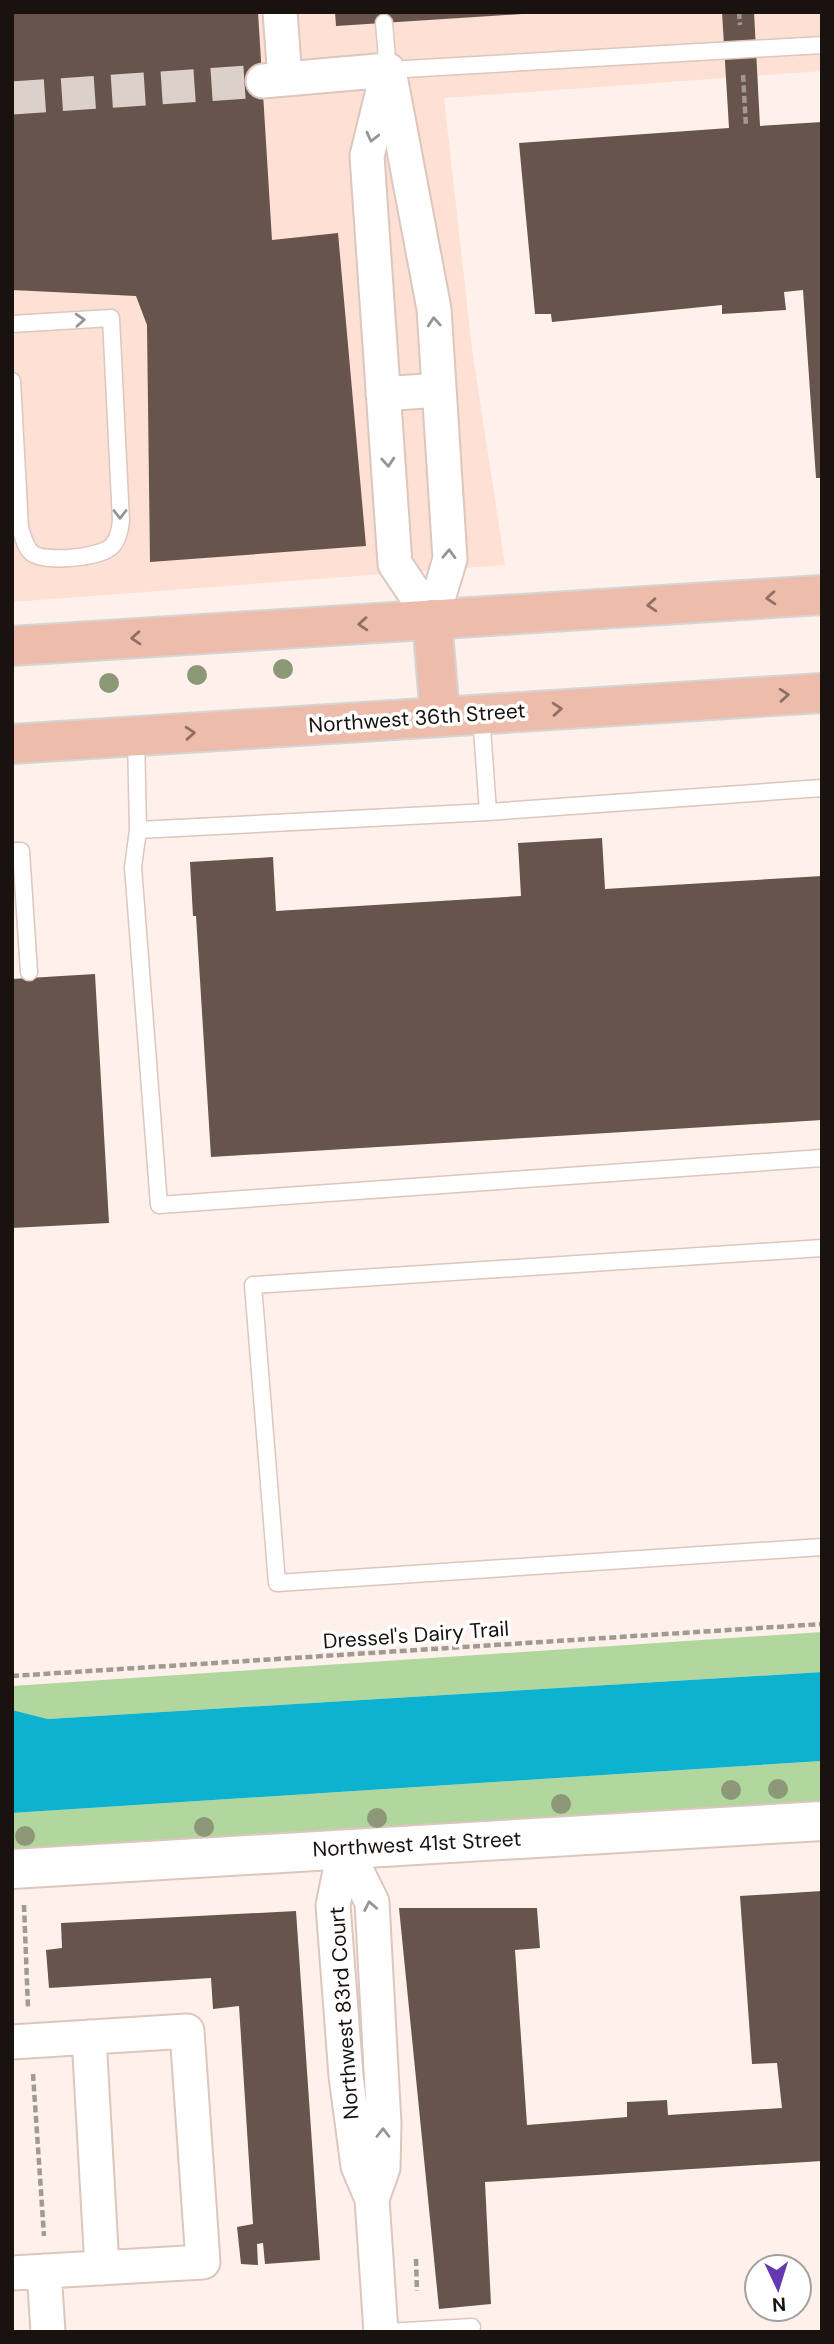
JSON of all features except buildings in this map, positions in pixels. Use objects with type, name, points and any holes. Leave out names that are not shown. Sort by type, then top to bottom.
[{"type":"main road","points":[[12,646],[822,595]]},
{"type":"main road","points":[[432,620],[440,717]]},
{"type":"main road","name":"Northwest 36th Street","points":[[12,744],[822,693]]},
{"type":"street","points":[[280,12],[274,80],[388,70]]},
{"type":"street","points":[[388,70],[432,298],[450,559],[432,620]]},
{"type":"street","points":[[388,70],[367,156],[395,564],[432,620]]},
{"type":"street","points":[[383,394],[439,390]]},
{"type":"street","name":"Northwest 41st Street","points":[[18,1884],[345,1848],[822,1821]]},
{"type":"street","name":"Northwest 83rd Court","points":[[345,1848],[372,1902],[384,2124],[383,2168],[372,2199],[381,2332]]},
{"type":"street","points":[[21,2031],[89,2038],[187,2031],[203,2262],[102,2268],[34,2263],[48,2332]]},
{"type":"street","points":[[89,2038],[102,2268]]},
{"type":"lane","points":[[384,23],[388,70],[822,45]]},
{"type":"lane","points":[[12,324],[111,318],[121,521],[111,548],[90,556],[54,558],[33,554],[28,548],[20,528],[12,382]]},
{"type":"lane","points":[[481,714],[488,811]]},
{"type":"lane","points":[[136,736],[138,830],[133,867],[159,1205],[822,1158]]},
{"type":"lane","points":[[138,830],[488,811],[822,788]]},
{"type":"lane","points":[[12,851],[21,851],[29,972]]},
{"type":"lane","points":[[822,1248],[253,1285],[277,1583],[822,1547]]},
{"type":"lane","points":[[388,2332],[472,2327]]},
{"type":"path","points":[[739,12],[740,26]]},
{"type":"path","points":[[743,74],[746,127]]},
{"type":"path","name":"Dressel's Dairy Trail","points":[[12,1676],[822,1624]]},
{"type":"path","points":[[18,1884],[21,2031]]},
{"type":"path","points":[[33,2072],[34,2263]]},
{"type":"path","points":[[416,2259],[417,2291]]},
{"type":"shaded area","points":[[12,12],[822,12],[822,71],[444,98],[472,349],[505,565],[12,602]]},
{"type":"green space","points":[[822,1632],[822,1672],[48,1719],[12,1710],[12,1686]]},
{"type":"green space","points":[[822,1761],[822,1808],[12,1857],[12,1813]]},
{"type":"water","points":[[822,1672],[822,1761],[12,1813],[12,1710],[48,1719]]},
{"type":"tunnel","points":[[12,98],[263,81]]}]
